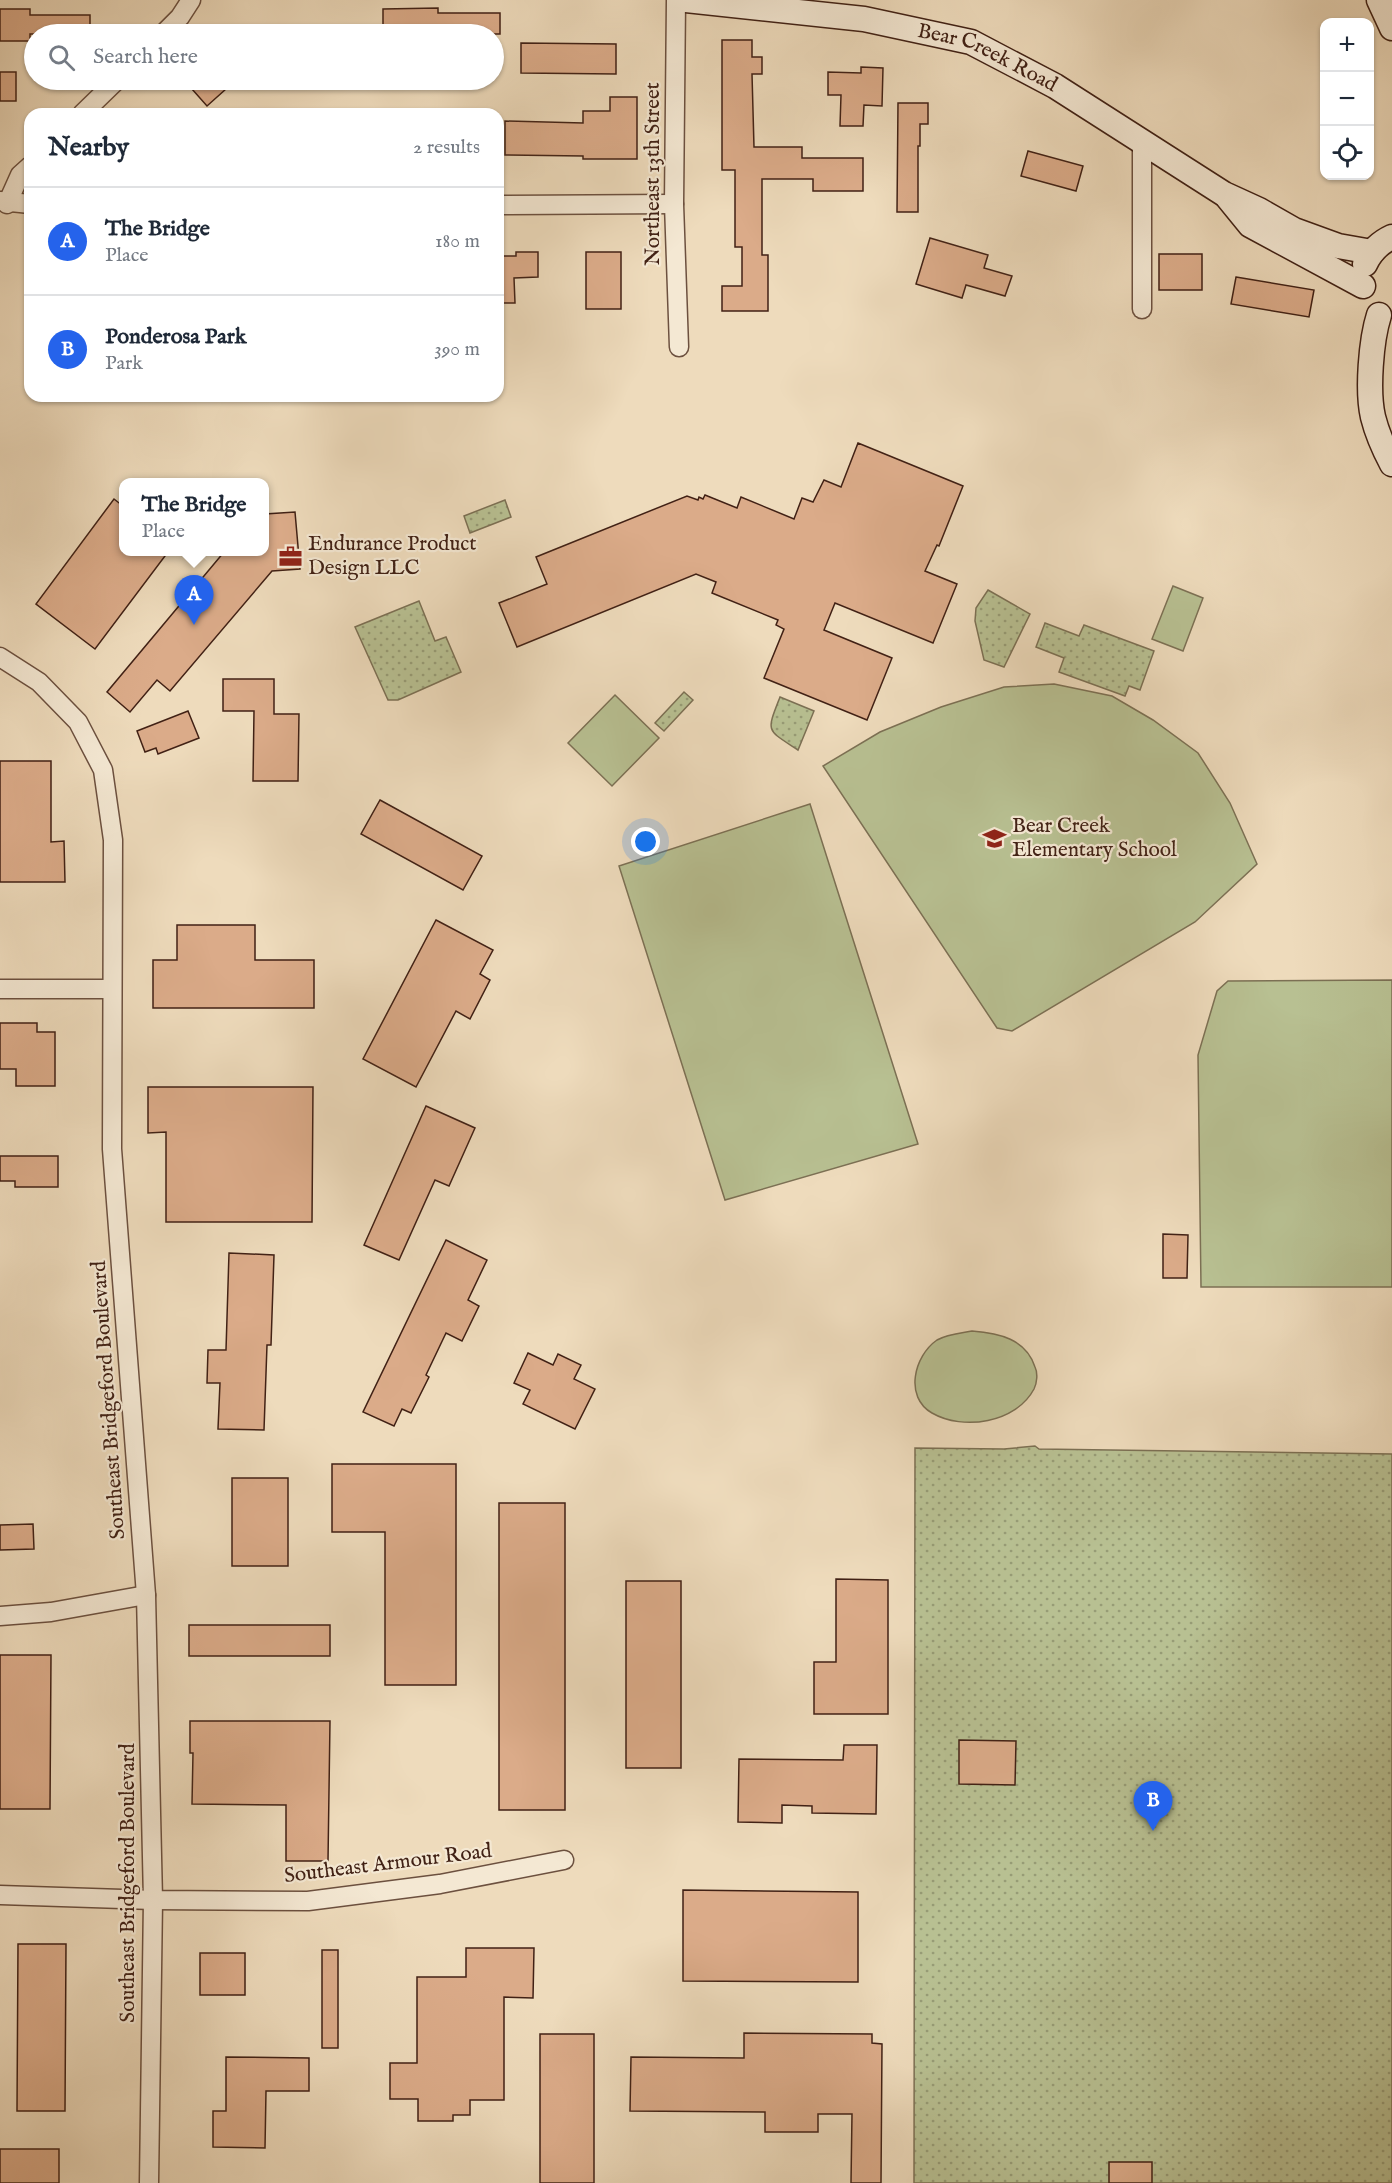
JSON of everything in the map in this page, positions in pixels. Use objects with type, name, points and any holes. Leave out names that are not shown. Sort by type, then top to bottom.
[{"type":"street","points":[[173,24],[191,0]]},
{"type":"street","name":"Northeast 13th Street","points":[[676,0],[674,204],[679,347]]},
{"type":"street","name":"Bear Creek Road","points":[[686,0],[864,19],[971,42],[1055,86],[1224,194],[1294,230],[1338,246],[1372,252]]},
{"type":"street","points":[[1379,0],[1392,28]]},
{"type":"street","points":[[88,108],[107,90]]},
{"type":"street","points":[[1142,141],[1142,309]]},
{"type":"street","points":[[24,172],[3,202],[24,204]]},
{"type":"street","name":"Bear Creek Road","points":[[1224,194],[1250,225],[1363,286]]},
{"type":"street","points":[[504,205],[674,204]]},
{"type":"street","points":[[1392,237],[1383,241],[1372,252],[1363,274],[1366,297],[1385,319],[1375,328],[1371,400],[1376,425],[1392,464]]},
{"type":"street","name":"Southeast Bridgeford Boulevard","points":[[0,657],[39,682],[78,722],[103,770],[113,840],[112,1149],[146,1595],[153,1900],[149,2183]]},
{"type":"street","points":[[0,989],[111,989]]},
{"type":"street","points":[[0,1616],[51,1612],[146,1595]]},
{"type":"street","name":"Southeast Armour Road","points":[[0,1895],[153,1900],[308,1901],[440,1884],[564,1860]]},
{"type":"green space","points":[[505,500],[511,517],[470,533],[464,516]]},
{"type":"green space","points":[[1173,586],[1203,598],[1183,651],[1152,639]]},
{"type":"green space","points":[[988,590],[1030,614],[1004,667],[984,660],[975,621],[976,608]]},
{"type":"green space","points":[[419,601],[435,641],[446,637],[461,672],[398,700],[388,700],[355,627]]},
{"type":"green space","points":[[1045,623],[1079,636],[1084,625],[1154,651],[1140,690],[1129,686],[1125,696],[1059,672],[1064,658],[1036,647]]},
{"type":"green space","points":[[1054,684],[1112,696],[1153,720],[1198,753],[1230,803],[1257,864],[1195,922],[1012,1031],[997,1028],[823,766],[880,732],[941,707],[1004,687]]},
{"type":"green space","points":[[684,692],[693,700],[664,731],[655,723]]},
{"type":"green space","points":[[615,695],[659,738],[612,786],[568,743]]},
{"type":"green space","points":[[780,697],[814,711],[798,750],[780,738],[772,729],[772,718]]},
{"type":"green space","points":[[810,804],[918,1144],[725,1200],[619,866]]},
{"type":"green space","points":[[1392,980],[1392,1287],[1201,1287],[1198,1055],[1217,991],[1228,981]]},
{"type":"green space","points":[[972,1331],[1001,1336],[1018,1344],[1031,1357],[1037,1378],[1035,1387],[1026,1401],[1015,1410],[988,1420],[958,1422],[945,1419],[923,1406],[915,1387],[915,1376],[923,1356],[937,1340]]},
{"type":"green space","points":[[1035,1446],[1039,1449],[1392,1454],[1392,2183],[914,2183],[915,1448],[1004,1449]]},
{"type":"building","points":[[438,8],[438,13],[500,13],[500,24],[383,24],[383,9]]},
{"type":"building","points":[[0,9],[30,9],[30,15],[90,15],[90,24],[24,24],[24,41],[0,41]]},
{"type":"building","points":[[722,40],[752,40],[752,57],[762,57],[762,74],[752,74],[754,147],[802,147],[802,158],[863,158],[863,191],[813,191],[813,179],[762,179],[762,255],[768,255],[768,311],[722,311],[722,286],[742,286],[742,247],[735,247],[735,170],[722,170]]},
{"type":"building","points":[[521,43],[616,44],[616,74],[521,73]]},
{"type":"building","points":[[861,67],[883,68],[882,106],[864,105],[863,126],[840,126],[841,95],[828,95],[828,72],[861,73]]},
{"type":"building","points":[[0,72],[16,72],[16,101],[0,101]]},
{"type":"building","points":[[193,90],[225,90],[207,106]]},
{"type":"building","points":[[610,97],[637,97],[637,159],[505,155],[505,121],[583,123],[583,111],[610,111]]},
{"type":"building","points":[[898,103],[928,103],[928,124],[920,124],[918,212],[897,212]]},
{"type":"building","points":[[1028,151],[1083,166],[1076,191],[1021,176]]},
{"type":"building","points":[[930,238],[988,255],[984,268],[1012,276],[1005,296],[966,285],[962,298],[916,284]]},
{"type":"building","points":[[516,252],[538,252],[538,277],[514,278],[515,303],[504,303],[504,256],[516,256]]},
{"type":"building","points":[[586,252],[621,252],[621,309],[586,309]]},
{"type":"building","points":[[1159,254],[1202,254],[1202,290],[1159,290]]},
{"type":"building","points":[[1236,277],[1314,290],[1309,317],[1231,304]]},
{"type":"building","points":[[858,443],[963,486],[939,546],[937,545],[925,571],[957,584],[933,643],[835,603],[824,630],[892,658],[867,720],[764,678],[784,629],[776,625],[778,620],[712,593],[716,582],[696,574],[517,647],[499,603],[547,584],[536,557],[687,496],[698,500],[699,497],[703,499],[705,495],[737,508],[741,497],[794,519],[802,498],[813,502],[824,480],[841,487]]},
{"type":"building","points":[[114,499],[119,503],[119,556],[165,556],[95,649],[36,604]]},
{"type":"building","points":[[295,512],[300,569],[272,571],[170,691],[157,680],[130,712],[107,692],[221,556],[269,556],[269,514]]},
{"type":"building","points":[[223,679],[274,679],[274,714],[299,714],[298,781],[253,781],[254,711],[223,711]]},
{"type":"building","points":[[188,711],[199,738],[158,754],[156,748],[145,752],[137,731]]},
{"type":"building","points":[[0,761],[51,761],[51,842],[64,841],[65,882],[0,882]]},
{"type":"building","points":[[380,800],[482,856],[463,890],[361,834]]},
{"type":"building","points":[[436,920],[493,950],[480,974],[490,980],[470,1019],[456,1011],[416,1087],[363,1059]]},
{"type":"building","points":[[177,925],[255,925],[255,960],[314,960],[314,1008],[153,1008],[153,960],[177,960]]},
{"type":"building","points":[[0,1023],[37,1023],[37,1032],[55,1032],[55,1086],[16,1086],[16,1069],[0,1069]]},
{"type":"building","points":[[148,1087],[313,1087],[312,1222],[166,1222],[166,1132],[148,1133]]},
{"type":"building","points":[[426,1106],[475,1128],[449,1186],[435,1180],[399,1260],[364,1245]]},
{"type":"building","points":[[0,1156],[58,1156],[58,1187],[15,1187],[15,1181],[0,1181]]},
{"type":"building","points":[[1163,1234],[1188,1235],[1187,1278],[1163,1278]]},
{"type":"building","points":[[446,1240],[487,1260],[468,1300],[479,1306],[462,1341],[446,1333],[426,1375],[429,1377],[411,1413],[402,1409],[394,1426],[363,1412]]},
{"type":"building","points":[[229,1253],[274,1255],[271,1345],[267,1345],[264,1430],[218,1429],[220,1383],[207,1383],[208,1350],[226,1350]]},
{"type":"building","points":[[528,1353],[553,1365],[558,1354],[581,1365],[574,1379],[595,1389],[575,1429],[523,1404],[530,1390],[514,1383]]},
{"type":"building","points":[[332,1464],[456,1464],[456,1685],[385,1685],[385,1532],[332,1532]]},
{"type":"building","points":[[232,1478],[288,1478],[288,1566],[232,1566]]},
{"type":"building","points":[[499,1503],[565,1503],[565,1810],[499,1810]]},
{"type":"building","points":[[33,1524],[34,1549],[0,1550],[0,1525]]},
{"type":"building","points":[[836,1579],[888,1580],[888,1714],[814,1714],[814,1662],[836,1662]]},
{"type":"building","points":[[626,1581],[681,1581],[681,1768],[626,1768]]},
{"type":"building","points":[[189,1625],[330,1625],[330,1656],[189,1656]]},
{"type":"building","points":[[0,1655],[51,1655],[50,1809],[0,1809]]},
{"type":"building","points":[[190,1721],[330,1721],[328,1861],[286,1861],[286,1805],[192,1804],[193,1753],[190,1753]]},
{"type":"building","points":[[959,1740],[1016,1741],[1015,1785],[959,1784]]},
{"type":"building","points":[[844,1745],[877,1745],[876,1814],[812,1813],[812,1806],[782,1805],[782,1823],[738,1822],[739,1759],[843,1760]]},
{"type":"building","points":[[683,1890],[858,1892],[858,1982],[683,1981]]},
{"type":"building","points":[[18,1944],[66,1944],[65,2111],[17,2111]]},
{"type":"building","points":[[466,1948],[534,1948],[533,1998],[504,1997],[504,2100],[470,2100],[470,2115],[453,2115],[453,2121],[418,2121],[418,2099],[390,2099],[390,2063],[417,2063],[417,1977],[466,1977]]},
{"type":"building","points":[[322,1950],[338,1950],[338,2048],[322,2048]]},
{"type":"building","points":[[200,1953],[245,1953],[245,1995],[200,1995]]},
{"type":"building","points":[[744,2033],[872,2034],[872,2043],[882,2044],[881,2183],[851,2183],[852,2114],[818,2114],[818,2132],[765,2132],[765,2112],[630,2111],[631,2057],[744,2058]]},
{"type":"building","points":[[540,2034],[594,2034],[594,2183],[540,2183]]},
{"type":"building","points":[[226,2057],[309,2058],[309,2091],[266,2091],[265,2148],[213,2147],[213,2111],[226,2111]]},
{"type":"building","points":[[0,2149],[59,2149],[59,2183],[0,2183]]},
{"type":"building","points":[[1109,2162],[1152,2162],[1152,2183],[1109,2183]]},
{"type":"place","name":"Endurance Product Design LLC","points":[[290,556]]},
{"type":"place","name":"The Bridge","points":[[194,625]]},
{"type":"place","name":"Bear Creek Elementary School","points":[[994,838]]},
{"type":"place","name":"Ponderosa Park","points":[[1153,1831]]}]
